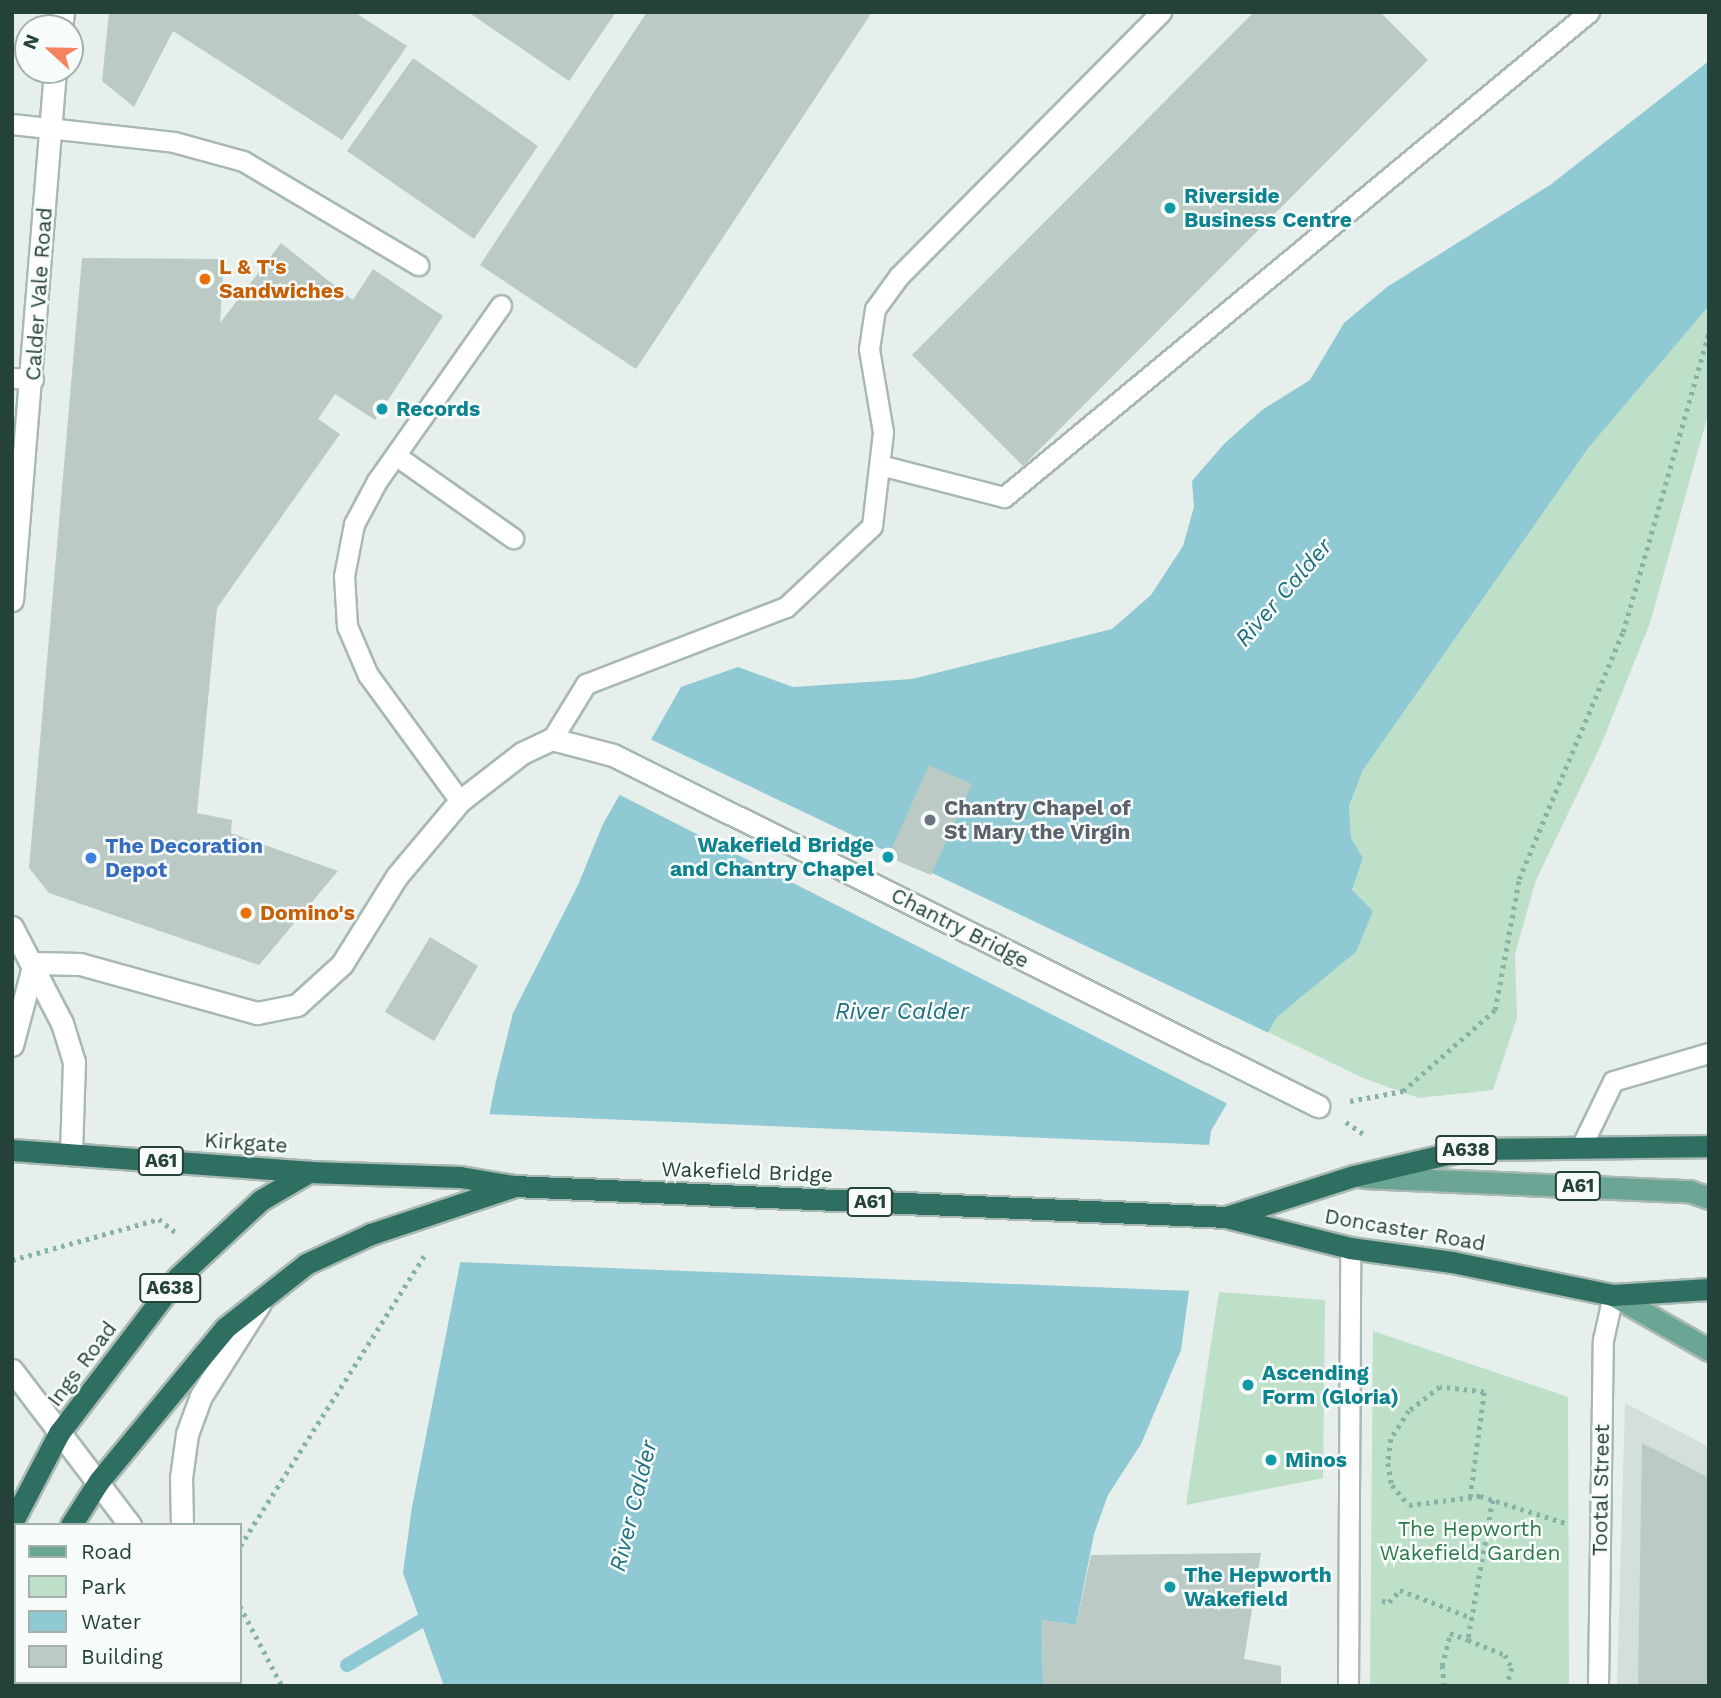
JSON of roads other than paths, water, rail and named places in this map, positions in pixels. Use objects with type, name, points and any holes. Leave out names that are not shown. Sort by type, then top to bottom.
[{"type":"highway","name":"Doncaster Road","points":[[1226,1217],[1354,1176],[1469,1149],[1709,1146]]},
{"type":"highway","name":"Kirkgate","points":[[12,1150],[309,1172]]},
{"type":"highway","name":"Wakefield Bridge","points":[[309,1172],[460,1177],[514,1186],[1226,1217]]},
{"type":"highway","name":"Ings Road","points":[[12,1523],[59,1433],[178,1278],[261,1200],[309,1172]]},
{"type":"highway","points":[[72,1523],[99,1481],[225,1328],[306,1264],[371,1234],[514,1186]]},
{"type":"highway","name":"Doncaster Road","points":[[1226,1217],[1350,1248],[1452,1262],[1613,1295],[1709,1289]]},
{"type":"main road","name":"Doncaster Road","points":[[1354,1176],[1699,1194]]},
{"type":"main road","name":"A61","points":[[1613,1295],[1709,1350]]},
{"type":"street","name":"Calder Vale Road","points":[[12,600],[23,379],[52,126],[54,84]]},
{"type":"street","points":[[34,963],[80,964],[257,1013],[297,1005],[342,964],[397,876],[460,801],[522,754],[552,739]]},
{"type":"street","name":"Chantry Bridge","points":[[552,739],[613,755],[1318,1106]]},
{"type":"street","points":[[12,927],[34,963],[62,1023],[74,1062],[71,1154]]},
{"type":"street","points":[[12,1045],[34,963]]},
{"type":"street","points":[[182,1523],[181,1478],[187,1434],[201,1396],[263,1298]]},
{"type":"street","points":[[12,1370],[129,1523]]},
{"type":"lane","points":[[552,739],[586,684],[786,607],[872,526],[883,432],[869,349],[875,309],[899,276],[1161,12]]},
{"type":"lane","points":[[880,465],[1004,497],[1589,12]]},
{"type":"lane","points":[[12,124],[52,126],[174,142],[243,161],[418,265]]},
{"type":"lane","points":[[460,801],[368,675],[347,626],[344,576],[354,524],[377,481],[398,457],[502,305]]},
{"type":"lane","points":[[398,457],[513,538]]},
{"type":"lane","points":[[1581,1147],[1613,1081],[1709,1053]]},
{"type":"lane","points":[[1348,1686],[1350,1248]]},
{"type":"lane","name":"Tootal Street","points":[[1598,1686],[1603,1340],[1613,1295]]},
{"type":"water","name":"River Calder","points":[[1709,61],[1709,306],[1589,447],[1363,770],[1349,806],[1351,838],[1363,858],[1352,890],[1373,911],[1356,952],[1277,1017],[1211,1131],[1181,1350],[1141,1444],[1108,1495],[1094,1534],[1076,1625],[1042,1620],[1043,1686],[444,1686],[403,1573],[412,1507],[496,1081],[513,1013],[578,885],[603,824],[681,687],[738,667],[793,687],[912,679],[1112,629],[1151,595],[1183,546],[1194,507],[1192,481],[1224,444],[1262,410],[1310,380],[1344,323],[1387,287],[1550,185]]},
{"type":"waterway","points":[[347,1665],[419,1622]]},
{"type":"place","name":"Riverside Business Centre","points":[[1170,208]]},
{"type":"place","name":"L & T's Sandwiches","points":[[205,279]]},
{"type":"place","name":"Records","points":[[382,409]]},
{"type":"place","name":"Chantry Chapel of St Mary the Virgin","points":[[930,820]]},
{"type":"place","name":"Wakefield Bridge and Chantry Chapel","points":[[888,857]]},
{"type":"place","name":"The Decoration Depot","points":[[91,858]]},
{"type":"place","name":"Domino's","points":[[246,913]]},
{"type":"place","name":"Ascending Form (Gloria)","points":[[1248,1385]]},
{"type":"place","name":"Minos","points":[[1271,1460]]},
{"type":"place","name":"The Hepworth Wakefield","points":[[1170,1587]]},
{"type":"park label","name":"The Hepworth Wakefield Garden","points":[[1470,1541]]}]
